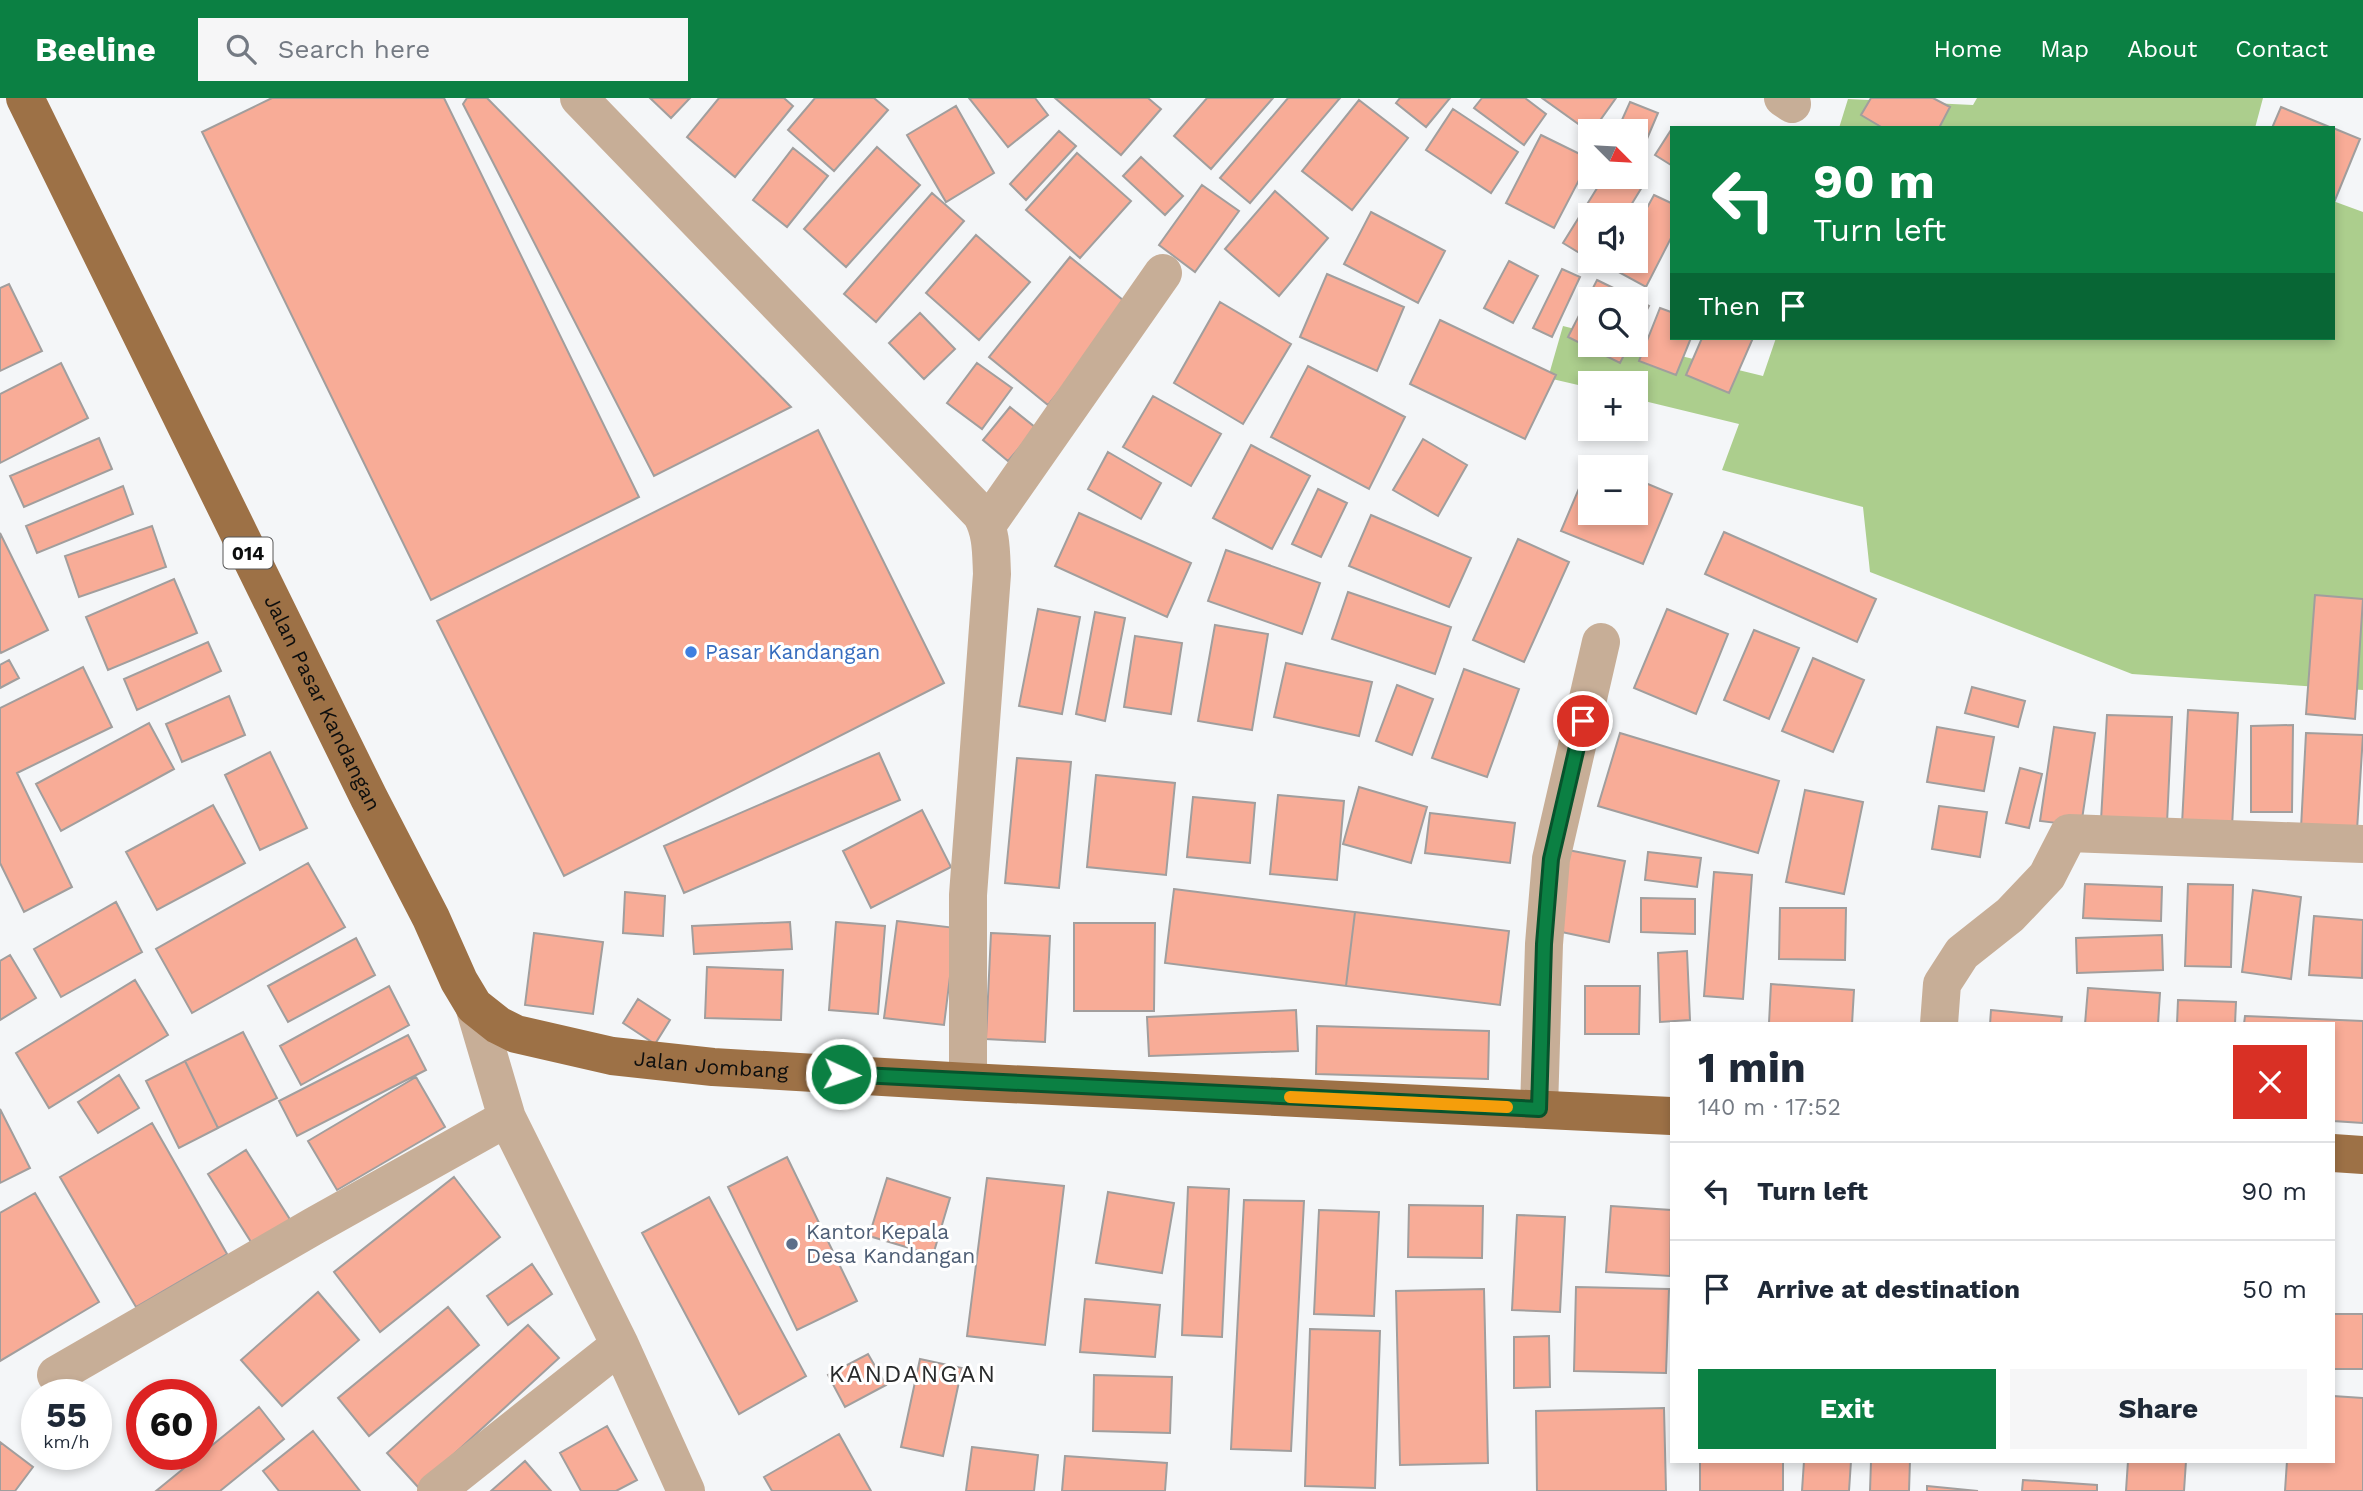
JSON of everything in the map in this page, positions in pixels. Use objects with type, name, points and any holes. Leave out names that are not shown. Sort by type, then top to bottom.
[{"type":"main road","name":"Jalan Pasar Kandangan","points":[[25,98],[369,798],[431,918],[459,981],[474,1006]]},
{"type":"main road","name":"Jalan Jombang","points":[[474,1006],[498,1025],[516,1034],[612,1056],[713,1067],[1670,1116]]},
{"type":"main road","points":[[2335,1153],[2363,1155]]},
{"type":"street","points":[[579,98],[981,514],[987,525],[992,574],[968,895],[968,1082]]},
{"type":"street","points":[[987,525],[1163,273]]},
{"type":"street","points":[[1539,1109],[1544,944],[1551,859],[1601,642]]},
{"type":"street","points":[[1939,1022],[1942,984],[1962,953],[2010,915],[2047,876],[2069,833],[2363,844]]},
{"type":"street","points":[[474,1006],[507,1118],[620,1345],[686,1491]]},
{"type":"street","points":[[57,1375],[507,1118]]},
{"type":"street","points":[[436,1491],[620,1345]]},
{"type":"green space","points":[[1977,98],[2263,98],[2256,126],[1840,126],[1848,99],[1973,105]]},
{"type":"green space","points":[[2335,202],[2363,212],[2363,690],[2132,674],[1870,572],[1863,507],[1722,470],[1739,424],[1648,402],[1648,371],[1578,371],[1578,385],[1548,378],[1563,326],[1578,330],[1578,357],[1648,357],[1648,348],[1763,376],[1775,340],[2335,340]]},
{"type":"building","points":[[272,98],[444,98],[639,497],[431,600],[202,132]]},
{"type":"building","points":[[467,98],[487,98],[791,407],[654,476],[463,104]]},
{"type":"building","points":[[650,98],[690,98],[671,118]]},
{"type":"building","points":[[719,98],[784,98],[793,106],[735,177],[687,137]]},
{"type":"building","points":[[815,98],[874,98],[888,110],[834,171],[788,130]]},
{"type":"building","points":[[969,98],[1035,98],[1048,115],[1008,147]]},
{"type":"building","points":[[1055,98],[1148,98],[1161,109],[1121,155]]},
{"type":"building","points":[[1207,98],[1273,98],[1211,169],[1174,136]]},
{"type":"building","points":[[1288,98],[1340,98],[1250,203],[1220,178]]},
{"type":"building","points":[[1400,98],[1450,98],[1426,127],[1396,103]]},
{"type":"building","points":[[1482,98],[1525,98],[1546,114],[1524,145],[1474,108]]},
{"type":"building","points":[[1542,98],[1616,98],[1601,119],[1578,119],[1578,124]]},
{"type":"building","points":[[1871,98],[1933,98],[1950,107],[1940,126],[1880,126],[1861,115]]},
{"type":"building","points":[[1359,100],[1408,138],[1352,210],[1302,171]]},
{"type":"building","points":[[1630,102],[1658,113],[1648,137],[1648,119],[1622,119]]},
{"type":"building","points":[[956,106],[994,173],[946,202],[907,135]]},
{"type":"building","points":[[2281,107],[2327,126],[2273,126]]},
{"type":"building","points":[[1453,109],[1518,152],[1491,193],[1426,150]]},
{"type":"building","points":[[2335,129],[2360,139],[2335,200]]},
{"type":"building","points":[[1059,131],[1076,146],[1026,200],[1010,184]]},
{"type":"building","points":[[1670,132],[1670,164],[1655,155]]},
{"type":"building","points":[[1541,135],[1578,153],[1578,182],[1554,228],[1506,203]]},
{"type":"building","points":[[877,147],[920,185],[846,267],[804,229]]},
{"type":"building","points":[[793,148],[828,176],[787,227],[753,200]]},
{"type":"building","points":[[1077,153],[1131,201],[1080,258],[1026,210]]},
{"type":"building","points":[[1141,157],[1183,196],[1165,215],[1123,176]]},
{"type":"building","points":[[1202,185],[1239,211],[1195,272],[1159,245]]},
{"type":"building","points":[[1597,189],[1641,189],[1632,203],[1588,203]]},
{"type":"building","points":[[1275,191],[1328,238],[1279,296],[1225,249]]},
{"type":"building","points":[[932,193],[964,221],[876,322],[844,294]]},
{"type":"building","points":[[1654,195],[1670,203],[1670,240],[1646,287],[1620,273],[1648,273],[1648,206]]},
{"type":"building","points":[[1371,212],[1445,251],[1418,303],[1344,264]]},
{"type":"building","points":[[1578,219],[1578,252],[1563,243]]},
{"type":"building","points":[[976,235],[1030,282],[979,340],[926,293]]},
{"type":"building","points":[[1070,257],[1129,305],[1048,405],[989,357]]},
{"type":"building","points":[[1509,261],[1538,276],[1513,323],[1484,308]]},
{"type":"building","points":[[1562,269],[1580,277],[1552,337],[1533,328]]},
{"type":"building","points":[[1327,274],[1404,307],[1377,371],[1300,337]]},
{"type":"building","points":[[1597,280],[1611,287],[1593,287]]},
{"type":"building","points":[[9,284],[42,351],[0,371],[0,288]]},
{"type":"building","points":[[1220,302],[1291,344],[1243,424],[1174,383]]},
{"type":"building","points":[[1660,308],[1670,312],[1670,340],[1690,340],[1676,375],[1639,361],[1641,357],[1648,357],[1648,338]]},
{"type":"building","points":[[920,313],[955,349],[924,379],[889,343]]},
{"type":"building","points":[[1578,317],[1578,342],[1568,337]]},
{"type":"building","points":[[1440,320],[1556,375],[1525,439],[1410,384]]},
{"type":"building","points":[[1701,340],[1752,340],[1729,393],[1686,375]]},
{"type":"building","points":[[1608,357],[1623,357],[1620,363]]},
{"type":"building","points":[[61,363],[88,418],[0,463],[0,394]]},
{"type":"building","points":[[977,363],[1012,388],[982,429],[947,403]]},
{"type":"building","points":[[1308,366],[1405,417],[1369,489],[1271,437]]},
{"type":"building","points":[[1153,396],[1221,434],[1191,486],[1123,447]]},
{"type":"building","points":[[1010,407],[1036,428],[1008,461],[983,440]]},
{"type":"building","name":"Pasar Kandangan","points":[[818,430],[944,683],[564,876],[437,621]]},
{"type":"building","points":[[99,438],[112,469],[24,507],[10,476]]},
{"type":"building","points":[[1423,439],[1467,465],[1438,516],[1393,490]]},
{"type":"building","points":[[1251,445],[1310,476],[1272,549],[1213,518]]},
{"type":"building","points":[[1108,452],[1161,483],[1141,519],[1088,489]]},
{"type":"building","points":[[1648,484],[1672,494],[1643,564],[1561,531],[1578,491],[1578,525],[1648,525]]},
{"type":"building","points":[[123,486],[133,514],[37,553],[26,526]]},
{"type":"building","points":[[1318,489],[1347,503],[1321,557],[1292,544]]},
{"type":"building","points":[[1079,513],[1191,563],[1167,617],[1055,566]]},
{"type":"building","points":[[1371,515],[1471,558],[1449,607],[1349,566]]},
{"type":"building","points":[[152,526],[166,567],[79,597],[65,556]]},
{"type":"building","points":[[1724,532],[1876,599],[1857,642],[1705,574]]},
{"type":"building","points":[[0,533],[48,630],[1,653],[0,651]]},
{"type":"building","points":[[1518,539],[1569,562],[1524,662],[1473,640]]},
{"type":"building","points":[[1226,550],[1320,583],[1302,634],[1208,601]]},
{"type":"building","points":[[174,579],[197,633],[108,670],[86,617]]},
{"type":"building","points":[[1348,592],[1451,627],[1435,674],[1332,639]]},
{"type":"building","points":[[2315,595],[2363,599],[2355,719],[2306,714]]},
{"type":"building","points":[[1038,609],[1080,617],[1062,714],[1019,706]]},
{"type":"building","points":[[1667,609],[1728,634],[1696,714],[1634,688]]},
{"type":"building","points":[[1095,612],[1125,618],[1105,721],[1076,714]]},
{"type":"building","points":[[1215,625],[1268,634],[1252,730],[1198,721]]},
{"type":"building","points":[[1754,630],[1799,648],[1769,719],[1724,700]]},
{"type":"building","points":[[1135,636],[1182,643],[1171,714],[1124,707]]},
{"type":"building","points":[[208,642],[221,671],[137,710],[124,679]]},
{"type":"building","points":[[1813,658],[1864,680],[1833,752],[1782,731]]},
{"type":"building","points":[[9,660],[19,678],[0,688],[0,665]]},
{"type":"building","points":[[1286,663],[1372,682],[1359,736],[1274,717]]},
{"type":"building","points":[[83,667],[112,727],[17,773],[72,887],[24,912],[0,863],[0,708]]},
{"type":"building","points":[[1464,669],[1519,689],[1487,777],[1432,758]]},
{"type":"building","points":[[1397,685],[1433,699],[1412,755],[1376,741]]},
{"type":"building","points":[[1972,687],[2025,701],[2018,727],[1965,713]]},
{"type":"building","points":[[229,696],[245,735],[182,762],[166,724]]},
{"type":"building","points":[[2188,710],[2238,713],[2232,827],[2182,824]]},
{"type":"building","points":[[2107,715],[2172,717],[2167,823],[2101,820]]},
{"type":"building","points":[[149,723],[174,769],[61,831],[36,784]]},
{"type":"building","points":[[2293,725],[2292,812],[2251,812],[2251,726]]},
{"type":"building","points":[[1937,727],[1994,737],[1984,791],[1927,782]]},
{"type":"building","points":[[2054,727],[2095,733],[2081,826],[2040,821]]},
{"type":"building","points":[[1620,733],[1779,781],[1758,853],[1598,806]]},
{"type":"building","points":[[2306,733],[2363,735],[2357,830],[2301,828]]},
{"type":"building","points":[[270,752],[307,828],[260,850],[225,775]]},
{"type":"building","points":[[879,753],[900,800],[684,893],[664,846]]},
{"type":"building","points":[[1017,758],[1071,762],[1059,888],[1005,883]]},
{"type":"building","points":[[2020,768],[2042,774],[2029,828],[2006,823]]},
{"type":"building","points":[[1096,775],[1175,783],[1166,875],[1087,867]]},
{"type":"building","points":[[1359,787],[1427,807],[1411,863],[1343,844]]},
{"type":"building","points":[[1805,790],[1863,802],[1844,894],[1786,882]]},
{"type":"building","points":[[1278,795],[1344,801],[1337,880],[1270,874]]},
{"type":"building","points":[[1193,797],[1255,803],[1250,863],[1187,857]]},
{"type":"building","points":[[213,805],[245,863],[157,910],[126,852]]},
{"type":"building","points":[[1939,806],[1987,812],[1980,857],[1932,849]]},
{"type":"building","points":[[922,810],[951,867],[871,908],[843,851]]},
{"type":"building","points":[[1430,813],[1515,823],[1510,863],[1425,853]]},
{"type":"building","points":[[1568,850],[1625,861],[1609,942],[1552,930]]},
{"type":"building","points":[[1648,852],[1701,858],[1697,887],[1645,880]]},
{"type":"building","points":[[308,863],[345,927],[192,1013],[156,949]]},
{"type":"building","points":[[1714,872],[1752,875],[1743,999],[1704,996]]},
{"type":"building","points":[[2085,884],[2162,887],[2161,921],[2083,918]]},
{"type":"building","points":[[2188,884],[2233,885],[2231,967],[2185,966]]},
{"type":"building","points":[[1174,889],[1355,912],[1346,986],[1165,963]]},
{"type":"building","points":[[2253,890],[2301,897],[2291,979],[2242,972]]},
{"type":"building","points":[[625,892],[665,896],[663,936],[623,933]]},
{"type":"building","points":[[1641,898],[1695,899],[1695,934],[1641,932]]},
{"type":"building","points":[[116,902],[142,952],[61,997],[34,949]]},
{"type":"building","points":[[1780,908],[1846,908],[1845,960],[1779,959]]},
{"type":"building","points":[[1355,912],[1509,931],[1500,1005],[1346,986]]},
{"type":"building","points":[[2314,916],[2363,920],[2362,978],[2309,975]]},
{"type":"building","points":[[897,921],[956,928],[944,1025],[884,1018]]},
{"type":"building","points":[[790,922],[792,949],[694,954],[692,926]]},
{"type":"building","points":[[836,922],[885,926],[878,1014],[829,1010]]},
{"type":"building","points":[[1074,923],[1155,923],[1154,1011],[1074,1011]]},
{"type":"building","points":[[534,933],[603,942],[593,1014],[525,1005]]},
{"type":"building","points":[[991,933],[1050,936],[1045,1042],[986,1039]]},
{"type":"building","points":[[2162,935],[2163,970],[2077,973],[2076,938]]},
{"type":"building","points":[[356,938],[375,975],[288,1022],[268,986]]},
{"type":"building","points":[[1687,951],[1690,1020],[1660,1022],[1658,953]]},
{"type":"building","points":[[10,955],[36,998],[0,1020],[0,961]]},
{"type":"building","points":[[707,967],[783,970],[781,1020],[705,1018]]},
{"type":"building","points":[[135,980],[168,1035],[49,1108],[16,1053]]},
{"type":"building","points":[[1771,984],[1854,990],[1852,1022],[1769,1022]]},
{"type":"building","points":[[389,986],[409,1025],[301,1085],[280,1046]]},
{"type":"building","points":[[1585,986],[1640,986],[1639,1034],[1585,1034]]},
{"type":"building","points":[[2088,988],[2160,993],[2158,1022],[2085,1022]]},
{"type":"building","points":[[638,999],[670,1020],[655,1044],[623,1023]]},
{"type":"building","points":[[2178,1000],[2236,1002],[2235,1022],[2177,1022]]},
{"type":"building","points":[[1296,1010],[1298,1051],[1149,1056],[1147,1017]]},
{"type":"building","points":[[1991,1010],[2062,1017],[2061,1022],[1990,1022]]},
{"type":"building","points":[[2245,1016],[2363,1021],[2363,1123],[2335,1121],[2335,1022],[2244,1022]]},
{"type":"building","points":[[1317,1026],[1489,1031],[1488,1079],[1316,1074]]},
{"type":"building","points":[[243,1032],[277,1098],[218,1128],[185,1061]]},
{"type":"building","points":[[408,1035],[426,1070],[297,1136],[279,1101]]},
{"type":"building","points":[[185,1061],[218,1128],[179,1148],[146,1081]]},
{"type":"building","points":[[119,1075],[139,1108],[98,1133],[78,1102]]},
{"type":"building","points":[[416,1077],[445,1127],[337,1190],[308,1141]]},
{"type":"building","points":[[0,1109],[30,1168],[0,1183]]},
{"type":"building","points":[[152,1123],[227,1254],[136,1307],[60,1177]]},
{"type":"building","points":[[246,1150],[291,1221],[253,1245],[208,1174]]},
{"type":"building","name":"Kantor Kepala Desa Kandangan","points":[[787,1157],[857,1301],[797,1330],[728,1187]]},
{"type":"building","points":[[454,1177],[500,1237],[380,1332],[334,1272]]},
{"type":"building","points":[[887,1178],[950,1198],[933,1255],[869,1236]]},
{"type":"building","points":[[987,1178],[1064,1186],[1045,1345],[967,1336]]},
{"type":"building","points":[[1188,1187],[1229,1189],[1222,1337],[1182,1335]]},
{"type":"building","points":[[1108,1192],[1174,1203],[1162,1273],[1096,1263]]},
{"type":"building","points":[[35,1193],[99,1302],[0,1361],[0,1213]]},
{"type":"building","points":[[709,1197],[806,1376],[739,1414],[642,1233]]},
{"type":"building","points":[[1244,1200],[1304,1201],[1291,1451],[1231,1449]]},
{"type":"building","points":[[1409,1205],[1483,1206],[1482,1258],[1408,1257]]},
{"type":"building","points":[[1611,1206],[1670,1210],[1670,1276],[1606,1272]]},
{"type":"building","points":[[1319,1210],[1379,1212],[1374,1316],[1314,1314]]},
{"type":"building","points":[[1517,1215],[1565,1217],[1560,1312],[1512,1310]]},
{"type":"building","points":[[532,1264],[552,1294],[508,1325],[487,1296]]},
{"type":"building","points":[[1576,1287],[1669,1289],[1666,1373],[1574,1371]]},
{"type":"building","points":[[1484,1289],[1488,1463],[1400,1465],[1396,1291]]},
{"type":"building","points":[[318,1292],[359,1340],[282,1406],[241,1360]]},
{"type":"building","points":[[1085,1299],[1160,1305],[1155,1357],[1080,1352]]},
{"type":"building","points":[[448,1307],[479,1345],[369,1436],[338,1398]]},
{"type":"building","points":[[2335,1314],[2363,1314],[2363,1369],[2335,1369]]},
{"type":"building","points":[[528,1325],[559,1358],[418,1487],[387,1453]]},
{"type":"building","points":[[1310,1329],[1380,1331],[1375,1488],[1305,1486]]},
{"type":"building","points":[[1549,1336],[1550,1387],[1514,1388],[1514,1337]]},
{"type":"building","points":[[868,1354],[886,1385],[845,1407],[828,1375]]},
{"type":"building","points":[[920,1359],[962,1368],[943,1456],[901,1447]]},
{"type":"building","points":[[1094,1375],[1172,1377],[1170,1433],[1093,1431]]},
{"type":"building","points":[[2335,1396],[2363,1398],[2363,1491],[2285,1491],[2287,1463],[2335,1463]]},
{"type":"building","points":[[259,1407],[284,1439],[220,1491],[156,1491],[182,1470],[217,1470],[217,1441]]},
{"type":"building","points":[[1664,1408],[1666,1491],[1537,1491],[1536,1411]]},
{"type":"building","points":[[607,1426],[637,1480],[616,1491],[581,1491],[560,1453]]},
{"type":"building","points":[[313,1431],[360,1491],[279,1491],[263,1471]]},
{"type":"building","points":[[839,1434],[871,1491],[772,1491],[764,1477]]},
{"type":"building","points":[[0,1442],[21,1458],[21,1470],[31,1470],[15,1491],[0,1491]]},
{"type":"building","points":[[972,1447],[1038,1455],[1034,1491],[966,1491]]},
{"type":"building","points":[[1065,1456],[1167,1463],[1165,1491],[1062,1491]]},
{"type":"building","points":[[525,1461],[551,1491],[491,1491]]},
{"type":"building","points":[[1700,1463],[1783,1463],[1783,1491],[1700,1491]]},
{"type":"building","points":[[1804,1463],[1851,1463],[1849,1491],[1802,1491]]},
{"type":"building","points":[[1871,1463],[1910,1463],[1909,1491],[1870,1491]]},
{"type":"building","points":[[2128,1463],[2186,1463],[2184,1491],[2126,1491]]},
{"type":"building","points":[[2023,1480],[2097,1485],[2097,1491],[2022,1491]]},
{"type":"building","points":[[1927,1486],[1978,1491],[1927,1491]]},
{"type":"slow traffic","points":[[1290,1097],[1507,1107]]},
{"type":"place","name":"Pasar Kandangan","points":[[691,652]]},
{"type":"place","name":"Kantor Kepala Desa Kandangan","points":[[792,1244]]},
{"type":"district","name":"KANDANGAN","points":[[913,1374]]},
{"type":"route","points":[[841,1074],[1539,1109],[1544,944],[1551,859],[1583,721]]}]
